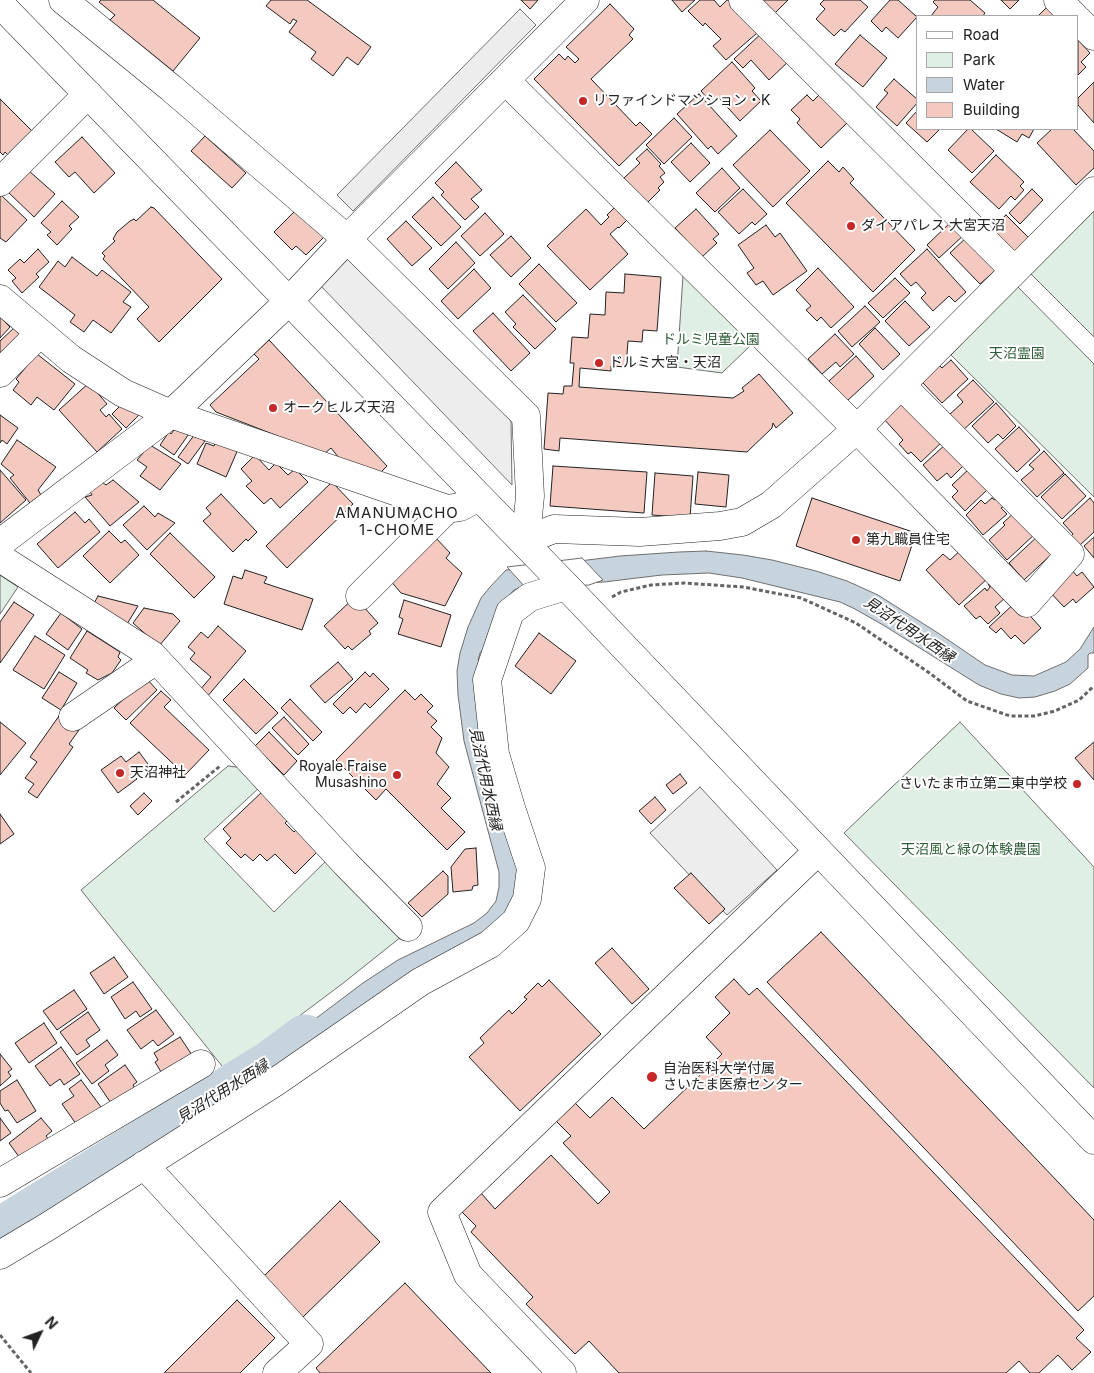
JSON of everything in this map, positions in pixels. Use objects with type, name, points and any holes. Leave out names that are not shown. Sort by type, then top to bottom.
[{"type":"street","points":[[64,0],[171,88],[347,239],[526,416],[530,496],[527,546]]},
{"type":"street","points":[[0,543],[171,414],[289,301],[347,239],[585,0]]},
{"type":"street","points":[[742,0],[1014,270]]},
{"type":"street","points":[[1058,0],[1073,15]]},
{"type":"street","points":[[0,4],[568,588],[1094,1140]]},
{"type":"street","points":[[1079,21],[1094,36]]},
{"type":"street","points":[[506,80],[857,429],[1027,603],[1070,554],[901,385]]},
{"type":"street","points":[[0,182],[88,94]]},
{"type":"street","points":[[527,546],[554,530],[640,532],[720,526],[742,522],[771,505],[857,429],[1094,190]]},
{"type":"street","points":[[0,299],[70,359],[123,393],[171,414],[447,509],[460,507],[479,497]]},
{"type":"street","points":[[0,373],[40,333]]},
{"type":"street","points":[[360,596],[447,509]]},
{"type":"street","points":[[0,558],[152,655],[346,864],[408,926]]},
{"type":"street","points":[[0,1255],[274,1083],[420,982],[490,944],[516,921],[527,899],[531,868],[510,808],[495,754],[487,680],[510,612],[530,597],[568,588]]},
{"type":"street","points":[[73,718],[156,660]]},
{"type":"street","points":[[562,1373],[468,1276],[442,1212],[818,851]]},
{"type":"street","points":[[0,1184],[201,1064]]},
{"type":"street","points":[[144,1165],[310,1344],[277,1373]]},
{"type":"path","points":[[590,611],[621,592],[651,585],[684,583],[743,587],[801,598],[856,623],[967,701],[1010,716],[1034,716],[1055,711],[1079,700],[1094,686]]},
{"type":"path","points":[[176,802],[240,750]]},
{"type":"path","points":[[0,1335],[30,1373]]},
{"type":"green space","points":[[1094,203],[1094,337],[1027,270]]},
{"type":"green space","name":"ドルミ児童公園","points":[[683,276],[752,337],[751,345],[722,373],[677,367]]},
{"type":"green space","name":"天沼霊園","points":[[1016,285],[1094,364],[1094,497],[951,355]]},
{"type":"green space","points":[[0,575],[18,587],[0,614]]},
{"type":"green space","name":"天沼風と緑の体験農園","points":[[960,722],[1094,867],[1094,1088],[844,833]]},
{"type":"green space","points":[[228,766],[244,768],[260,787],[204,839],[274,912],[328,859],[406,933],[342,984],[226,1071],[81,890]]},
{"type":"shaded area","points":[[520,9],[536,25],[353,211],[337,195]]},
{"type":"shaded area","points":[[353,258],[511,421],[512,485],[319,284],[345,260]]},
{"type":"shaded area","points":[[700,787],[777,870],[727,915],[650,833]]},
{"type":"water","points":[[706,551],[772,560],[847,581],[878,595],[985,665],[1012,675],[1034,676],[1066,662],[1080,649],[1094,627],[1094,653],[1088,655],[1088,668],[1070,684],[1035,697],[1019,698],[1001,694],[979,685],[883,625],[840,602],[742,578],[709,573],[662,575],[604,582],[521,587],[514,590],[504,601],[478,660],[481,663],[518,864],[515,896],[503,924],[260,1083],[250,1068],[363,983],[398,960],[474,923],[487,913],[496,901],[499,887],[499,872],[464,741],[457,671],[468,627],[481,598],[490,587],[506,570],[620,556]]},
{"type":"pier","points":[[582,558],[603,580],[589,585],[527,589],[507,567]]},
{"type":"building","points":[[101,0],[153,0],[200,38],[173,71],[110,20],[115,15],[99,2]]},
{"type":"building","points":[[271,0],[307,0],[371,47],[358,65],[347,57],[333,76],[311,59],[316,52],[289,32],[297,21],[293,19],[290,24],[266,6]]},
{"type":"building","points":[[521,0],[538,0],[530,9]]},
{"type":"building","points":[[672,0],[695,0],[682,12]]},
{"type":"building","points":[[700,0],[714,0],[720,7],[727,0],[734,0],[757,33],[726,60],[713,46],[721,39],[705,23],[703,26],[688,11]]},
{"type":"building","points":[[760,0],[788,0],[774,14]]},
{"type":"building","points":[[824,0],[860,0],[868,7],[845,32],[841,29],[834,36],[816,19],[825,9],[820,4]]},
{"type":"building","points":[[890,0],[898,0],[916,16],[898,38],[886,27],[882,32],[871,21]]},
{"type":"building","points":[[935,0],[970,0],[985,13],[984,15],[932,15],[938,7],[933,2]]},
{"type":"building","points":[[1001,0],[1019,0],[1010,9]]},
{"type":"building","name":"リファインドマンション・K","points":[[610,4],[634,29],[629,35],[633,39],[591,79],[636,126],[640,122],[652,134],[619,166],[534,79],[559,54],[565,60],[568,56],[575,63],[579,59],[566,47]]},
{"type":"building","points":[[1050,4],[1060,15],[1039,15]]},
{"type":"building","points":[[764,31],[791,59],[769,80],[751,60],[743,68],[734,59]]},
{"type":"building","points":[[860,35],[887,58],[863,87],[835,64]]},
{"type":"building","points":[[1079,41],[1090,53],[1081,62],[1086,67],[1079,74]]},
{"type":"building","points":[[732,62],[755,88],[752,91],[761,101],[740,121],[719,98],[712,104],[701,91]]},
{"type":"building","points":[[894,79],[916,98],[916,104],[897,126],[876,107],[888,93],[884,90]]},
{"type":"building","points":[[1094,82],[1094,123],[1079,106],[1079,97]]},
{"type":"building","points":[[699,94],[737,136],[718,154],[711,146],[708,149],[677,114]]},
{"type":"building","points":[[807,95],[813,101],[819,95],[847,123],[821,148],[797,123],[800,119],[791,110]]},
{"type":"building","points":[[0,99],[33,132],[9,156],[5,152],[3,155],[0,152]]},
{"type":"building","points":[[916,112],[916,130],[939,130],[927,142],[906,123]]},
{"type":"building","points":[[674,118],[692,137],[664,164],[646,145]]},
{"type":"building","points":[[770,130],[810,171],[773,207],[733,165]]},
{"type":"building","points":[[967,130],[972,130],[994,151],[972,173],[948,150]]},
{"type":"building","points":[[998,130],[1033,130],[1029,138],[1022,134],[1017,142]]},
{"type":"building","points":[[1051,130],[1074,130],[1094,151],[1094,168],[1076,185],[1037,143]]},
{"type":"building","points":[[205,136],[246,173],[232,188],[191,151]]},
{"type":"building","points":[[82,137],[115,173],[94,193],[75,172],[69,177],[55,162]]},
{"type":"building","points":[[691,143],[710,163],[690,182],[671,162]]},
{"type":"building","points":[[647,149],[661,164],[659,166],[665,173],[660,177],[664,182],[658,188],[660,190],[647,203],[624,178],[640,163],[636,159]]},
{"type":"building","points":[[996,155],[1024,182],[1020,186],[1024,190],[1015,200],[1011,196],[999,209],[970,182]]},
{"type":"building","name":"ダイアパレス 大宮天沼","points":[[828,161],[839,172],[843,167],[854,179],[850,183],[915,250],[873,292],[786,203]]},
{"type":"building","points":[[456,162],[482,190],[471,199],[479,207],[465,220],[441,195],[444,192],[435,183]]},
{"type":"building","points":[[722,168],[740,188],[715,212],[696,193]]},
{"type":"building","points":[[28,170],[55,194],[34,217],[8,192]]},
{"type":"building","points":[[743,189],[767,214],[755,225],[752,222],[739,234],[718,212]]},
{"type":"building","points":[[1032,189],[1043,200],[1020,224],[1009,213]]},
{"type":"building","points":[[1,195],[27,220],[6,242],[0,238]]},
{"type":"building","points":[[433,197],[461,227],[441,246],[412,217]]},
{"type":"building","points":[[62,201],[79,217],[69,226],[72,229],[57,245],[47,235],[51,232],[41,223]]},
{"type":"building","points":[[151,207],[222,279],[159,342],[137,319],[149,307],[103,259],[105,256],[102,253],[115,241],[113,239],[117,232],[130,221],[134,219],[136,221]]},
{"type":"building","points":[[615,207],[627,220],[610,234],[628,254],[590,290],[547,246],[586,209],[601,225]]},
{"type":"building","points":[[297,209],[324,237],[306,255],[296,246],[292,250],[274,232]]},
{"type":"building","points":[[696,209],[719,234],[713,239],[717,243],[702,257],[675,228]]},
{"type":"building","points":[[485,213],[504,234],[480,256],[461,236]]},
{"type":"building","points":[[1006,215],[1029,238],[1013,253],[990,230]]},
{"type":"building","points":[[953,220],[966,233],[939,258],[927,245]]},
{"type":"building","points":[[406,221],[432,248],[412,266],[387,239]]},
{"type":"building","points":[[766,225],[775,237],[780,233],[807,271],[773,295],[763,281],[756,285],[747,273],[754,268],[738,245]]},
{"type":"building","points":[[969,235],[999,267],[980,284],[950,253]]},
{"type":"building","points":[[511,236],[531,258],[511,277],[490,255]]},
{"type":"building","points":[[456,242],[475,263],[448,289],[429,269]]},
{"type":"building","points":[[38,249],[49,262],[36,274],[39,277],[22,293],[12,281],[16,278],[8,270],[20,259],[24,263]]},
{"type":"building","points":[[927,249],[966,292],[955,302],[949,296],[933,311],[921,298],[926,293],[916,282],[911,286],[900,274]]},
{"type":"building","points":[[72,257],[97,276],[102,270],[131,292],[123,302],[131,307],[111,333],[93,320],[84,332],[70,322],[75,315],[39,287],[58,261],[65,267]]},
{"type":"building","points":[[539,264],[577,303],[556,322],[519,284]]},
{"type":"building","points":[[818,268],[854,307],[831,328],[821,317],[817,321],[806,310],[811,306],[796,290]]},
{"type":"building","points":[[474,269],[491,288],[458,319],[441,301]]},
{"type":"building","name":"ドルミ大宮・天沼","points":[[625,274],[661,277],[657,331],[643,330],[642,342],[628,341],[626,367],[611,366],[611,371],[580,368],[579,387],[733,398],[744,391],[742,388],[759,374],[793,413],[776,428],[773,423],[772,428],[747,452],[560,438],[559,451],[544,449],[548,393],[563,394],[564,386],[572,386],[574,363],[570,363],[572,337],[588,338],[590,314],[605,315],[606,292],[624,293]]},
{"type":"building","points":[[895,278],[910,293],[883,318],[868,303]]},
{"type":"building","points":[[523,295],[556,329],[535,349],[513,327],[516,324],[505,312]]},
{"type":"building","points":[[905,301],[930,327],[909,346],[885,321]]},
{"type":"building","points":[[865,306],[880,322],[852,347],[838,331]]},
{"type":"building","points":[[493,313],[530,353],[511,371],[473,331]]},
{"type":"building","points":[[0,317],[10,327],[0,338]]},
{"type":"building","points":[[14,328],[22,337],[0,354],[0,341]]},
{"type":"building","points":[[875,328],[900,354],[883,370],[859,344]]},
{"type":"building","points":[[835,334],[854,354],[840,367],[836,362],[822,374],[808,359]]},
{"type":"building","name":"オークヒルズ天沼","points":[[269,340],[387,466],[381,472],[343,463],[331,448],[324,454],[216,412],[210,405],[259,359],[254,354]]},
{"type":"building","points":[[37,354],[75,384],[54,410],[37,397],[31,405],[13,390],[19,382],[16,379]]},
{"type":"building","points":[[856,356],[874,376],[847,401],[829,381]]},
{"type":"building","points":[[951,360],[968,379],[942,403],[922,382],[939,365],[942,368]]},
{"type":"building","points":[[973,380],[994,402],[962,431],[948,416],[963,402],[957,395]]},
{"type":"building","points":[[89,383],[107,404],[100,410],[106,417],[109,414],[122,429],[97,452],[59,410]]},
{"type":"building","points":[[127,399],[141,413],[126,428],[112,414]]},
{"type":"building","points":[[899,402],[944,440],[921,462],[911,452],[908,454],[899,444],[903,440],[883,418]]},
{"type":"building","points":[[996,403],[1016,426],[1003,439],[998,434],[988,443],[972,426]]},
{"type":"building","points":[[0,415],[18,428],[7,444],[2,440],[0,443]]},
{"type":"building","points":[[179,423],[191,431],[174,455],[160,445],[169,432],[171,434]]},
{"type":"building","points":[[1019,427],[1040,450],[1017,472],[995,449]]},
{"type":"building","points":[[195,434],[205,441],[188,464],[178,457]]},
{"type":"building","points":[[217,437],[239,447],[226,477],[197,464],[206,443],[214,446]]},
{"type":"building","points":[[17,440],[56,467],[38,490],[41,495],[30,503],[10,478],[14,475],[1,464]]},
{"type":"building","points":[[947,443],[966,463],[951,478],[947,473],[937,481],[923,465]]},
{"type":"building","points":[[150,445],[181,464],[160,490],[140,476],[147,467],[137,460]]},
{"type":"building","points":[[1044,451],[1064,473],[1037,497],[1021,480],[1034,469],[1029,465]]},
{"type":"building","points":[[255,455],[269,470],[276,463],[288,475],[295,469],[308,482],[280,508],[271,498],[264,504],[246,486],[252,481],[241,469]]},
{"type":"building","points":[[553,466],[647,472],[644,513],[550,506]]},
{"type":"building","points":[[970,468],[989,488],[965,511],[952,497],[958,491],[952,485]]},
{"type":"building","points":[[0,470],[26,500],[0,523]]},
{"type":"building","points":[[698,472],[729,475],[726,507],[695,504]]},
{"type":"building","points":[[655,473],[693,476],[690,518],[652,515]]},
{"type":"building","points":[[1065,474],[1086,496],[1062,519],[1041,497]]},
{"type":"building","points":[[113,480],[139,502],[110,526],[85,497],[92,495],[89,490],[102,482],[106,485]]},
{"type":"building","points":[[332,482],[353,504],[287,568],[266,546]]},
{"type":"building","points":[[221,494],[257,532],[248,541],[246,539],[233,552],[203,521],[211,514],[206,508]]},
{"type":"building","name":"第九職員住宅","points":[[812,498],[916,533],[900,581],[796,546]]},
{"type":"building","points":[[992,498],[995,500],[997,498],[1004,506],[1001,508],[1007,514],[983,535],[966,515],[981,500],[985,504]]},
{"type":"building","points":[[1090,498],[1094,503],[1094,532],[1079,546],[1070,537],[1073,534],[1063,523]]},
{"type":"building","points":[[144,506],[155,517],[158,513],[175,523],[147,550],[123,525]]},
{"type":"building","points":[[1016,511],[1036,533],[1007,560],[989,540]]},
{"type":"building","points":[[75,512],[85,523],[89,519],[100,532],[58,568],[37,544]]},
{"type":"building","points":[[109,531],[121,543],[125,540],[139,555],[110,583],[83,556]]},
{"type":"building","points":[[170,533],[215,577],[194,598],[150,554]]},
{"type":"building","points":[[1040,534],[1055,551],[1024,580],[1009,563]]},
{"type":"building","points":[[435,537],[450,553],[446,558],[462,573],[445,606],[401,593],[389,579]]},
{"type":"building","points":[[1094,537],[1094,558],[1084,546]]},
{"type":"building","points":[[962,549],[989,577],[959,605],[926,570],[943,554],[950,560]]},
{"type":"building","points":[[1071,569],[1077,576],[1082,572],[1094,587],[1076,603],[1073,599],[1064,607],[1048,590]]},
{"type":"building","points":[[245,570],[267,577],[264,583],[313,599],[302,630],[224,604],[233,576],[242,579]]},
{"type":"building","points":[[993,580],[1007,596],[995,607],[1000,613],[988,624],[980,616],[976,619],[964,606],[985,588],[987,591],[990,587],[988,584]]},
{"type":"building","points":[[98,596],[138,606],[124,629],[91,609]]},
{"type":"building","points":[[355,597],[378,623],[369,631],[371,634],[352,650],[348,646],[345,649],[324,626]]},
{"type":"building","points":[[404,600],[451,615],[441,647],[398,634],[403,619],[399,617]]},
{"type":"building","points":[[1017,601],[1041,628],[1024,644],[1015,635],[1011,639],[1001,628],[996,633],[989,627]]},
{"type":"building","points":[[14,602],[34,615],[0,663],[0,622]]},
{"type":"building","points":[[144,608],[173,614],[180,621],[159,646],[133,623]]},
{"type":"building","points":[[61,613],[82,629],[68,650],[46,634]]},
{"type":"building","points":[[218,626],[246,651],[206,698],[199,691],[211,677],[190,659],[195,653],[188,647],[201,632],[208,638]]},
{"type":"building","points":[[87,631],[120,652],[118,657],[121,660],[112,673],[98,680],[86,673],[88,670],[70,658]]},
{"type":"building","points":[[539,633],[576,661],[551,694],[515,666]]},
{"type":"building","points":[[35,636],[65,655],[44,689],[13,670]]},
{"type":"building","points":[[338,662],[353,679],[325,703],[310,686]]},
{"type":"building","points":[[59,672],[77,683],[61,710],[42,698]]},
{"type":"building","points":[[365,672],[370,677],[373,673],[389,689],[370,708],[365,703],[356,713],[350,707],[343,714],[333,704]]},
{"type":"building","points":[[146,678],[157,690],[126,720],[114,708]]},
{"type":"building","points":[[244,679],[278,713],[256,734],[223,700]]},
{"type":"building","name":"Royale Fraise Musashino","points":[[405,690],[415,700],[421,694],[433,706],[427,712],[437,721],[431,727],[442,738],[436,753],[449,767],[437,784],[451,798],[441,808],[465,832],[447,850],[386,789],[376,800],[336,760]]},
{"type":"building","points":[[161,691],[171,700],[164,707],[209,750],[185,775],[130,723]]},
{"type":"building","points":[[290,699],[322,732],[313,741],[281,708]]},
{"type":"building","points":[[59,716],[79,730],[69,744],[73,747],[37,798],[28,792],[34,784],[25,778],[37,762],[30,757]]},
{"type":"building","points":[[284,717],[309,744],[298,755],[272,728]]},
{"type":"building","points":[[0,722],[26,743],[0,775]]},
{"type":"building","points":[[269,732],[297,761],[284,775],[255,746]]},
{"type":"building","points":[[1094,742],[1094,780],[1075,758]]},
{"type":"building","points":[[139,752],[148,764],[133,775],[137,779],[118,793],[101,770],[121,756],[126,762]]},
{"type":"building","points":[[680,774],[687,783],[673,794],[666,785]]},
{"type":"building","points":[[263,791],[290,818],[285,823],[294,832],[297,829],[318,851],[295,874],[275,854],[267,861],[260,854],[253,861],[245,854],[241,858],[226,843],[231,838],[223,829]]},
{"type":"building","points":[[144,793],[152,801],[138,815],[130,806]]},
{"type":"building","points":[[655,797],[666,810],[651,824],[639,811]]},
{"type":"building","points":[[0,814],[14,834],[0,844]]},
{"type":"building","points":[[476,848],[478,885],[473,886],[472,890],[453,892],[451,867],[465,849]]},
{"type":"building","points":[[443,871],[448,876],[448,894],[422,917],[408,903]]},
{"type":"building","points":[[691,873],[725,909],[709,924],[674,888]]},
{"type":"building","points":[[821,932],[1094,1220],[1094,1296],[1078,1311],[767,982]]},
{"type":"building","points":[[612,948],[649,989],[632,1004],[595,963]]},
{"type":"building","points":[[114,957],[128,977],[104,994],[90,973]]},
{"type":"building","points":[[734,979],[749,995],[757,988],[1084,1330],[1076,1338],[1091,1352],[1072,1370],[1058,1355],[1039,1373],[1030,1373],[1019,1361],[1006,1373],[619,1373],[589,1341],[575,1354],[526,1304],[533,1297],[471,1232],[476,1226],[462,1212],[481,1193],[495,1209],[551,1155],[598,1204],[610,1192],[563,1143],[571,1136],[556,1121],[575,1103],[590,1118],[612,1097],[644,1129],[722,1054],[706,1037],[730,1013],[715,997]]},
{"type":"building","points":[[549,980],[601,1034],[520,1111],[469,1057],[484,1043],[480,1038],[509,1010],[512,1014],[527,999],[524,997],[538,983],[542,987]]},
{"type":"building","points":[[133,982],[152,1009],[140,1017],[136,1011],[125,1019],[111,997]]},
{"type":"building","points":[[74,990],[87,1009],[57,1030],[43,1011]]},
{"type":"building","points":[[156,1010],[174,1034],[158,1046],[153,1040],[141,1049],[127,1030]]},
{"type":"building","points":[[88,1012],[100,1030],[86,1040],[90,1046],[77,1055],[60,1032]]},
{"type":"building","points":[[44,1023],[57,1043],[29,1063],[15,1043]]},
{"type":"building","points":[[180,1037],[196,1061],[166,1080],[155,1062],[158,1060],[154,1053]]},
{"type":"building","points":[[107,1040],[118,1055],[105,1065],[109,1071],[92,1084],[76,1063]]},
{"type":"building","points":[[61,1047],[80,1074],[64,1085],[60,1079],[50,1086],[35,1066]]},
{"type":"building","points":[[0,1054],[12,1069],[8,1072],[11,1076],[0,1086]]},
{"type":"building","points":[[125,1065],[137,1082],[133,1085],[136,1090],[113,1106],[98,1084]]},
{"type":"building","points":[[17,1080],[36,1111],[17,1123],[8,1110],[5,1111],[0,1103],[0,1091]]},
{"type":"building","points":[[81,1080],[104,1111],[79,1128],[62,1104],[74,1096],[69,1089]]},
{"type":"building","points":[[0,1118],[11,1133],[0,1141]]},
{"type":"building","points":[[41,1118],[52,1131],[46,1136],[49,1140],[22,1161],[9,1143]]},
{"type":"building","points":[[340,1201],[380,1242],[303,1317],[263,1277]]},
{"type":"building","points":[[405,1283],[491,1373],[320,1373],[316,1368]]},
{"type":"building","points":[[237,1300],[275,1338],[240,1373],[164,1373]]},
{"type":"waterway","name":"見沼代用水西縁","points":[[0,1230],[270,1063],[305,1037]]},
{"type":"place","name":"リファインドマンション・K","points":[[583,101]]},
{"type":"place","name":"ダイアパレス 大宮天沼","points":[[851,226]]},
{"type":"place","name":"ドルミ大宮・天沼","points":[[599,363]]},
{"type":"place","name":"オークヒルズ天沼","points":[[273,408]]},
{"type":"place","name":"第九職員住宅","points":[[856,540]]},
{"type":"place","name":"天沼神社","points":[[120,773]]},
{"type":"place","name":"Royale Fraise Musashino","points":[[397,775]]},
{"type":"place","name":"さいたま市立第二東中学校","points":[[1077,784]]},
{"type":"place","name":"自治医科大学付属 さいたま医療センター","points":[[652,1077]]},
{"type":"district","name":"AMANUMACHO 1-CHOME","points":[[397,522]]}]
